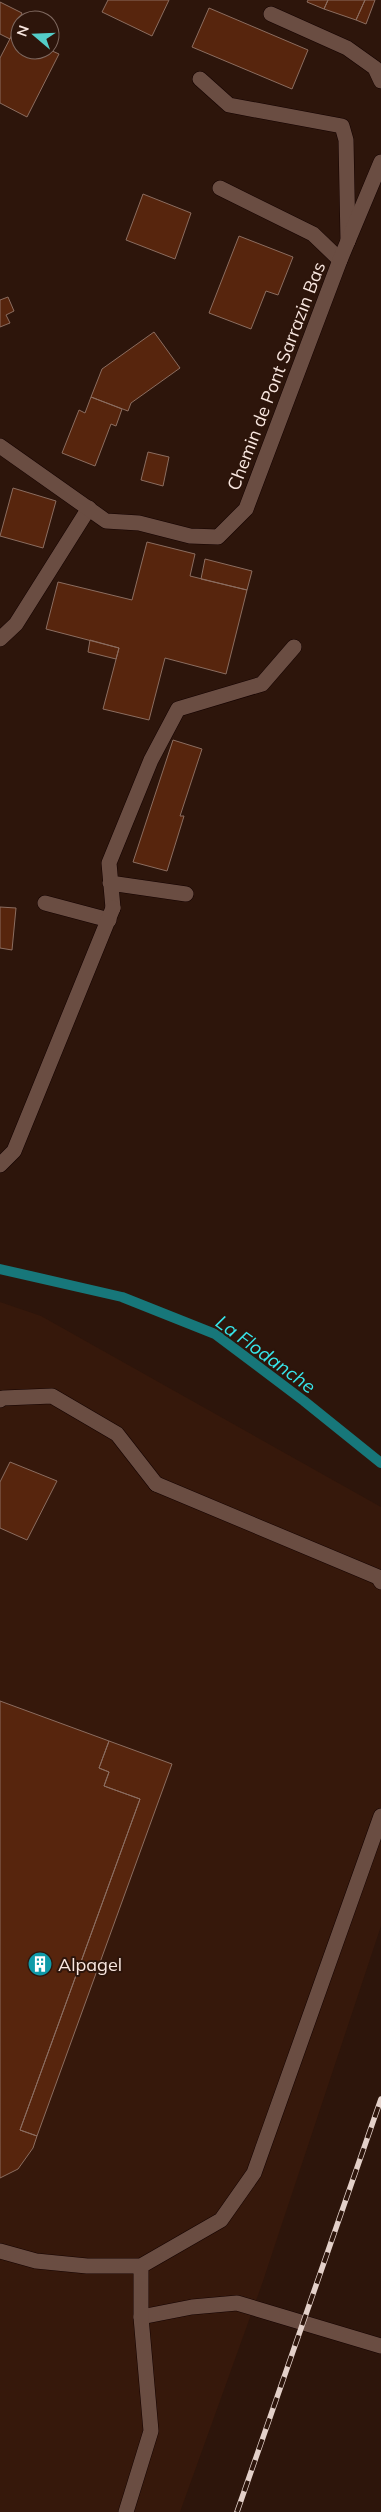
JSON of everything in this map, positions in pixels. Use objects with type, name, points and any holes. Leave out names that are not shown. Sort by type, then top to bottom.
[{"type":"street","points":[[271,14],[347,48],[375,68],[381,81]]},
{"type":"street","points":[[200,79],[229,105],[342,126],[346,140],[348,241]]},
{"type":"street","name":"Chemin de Pont Sarrazin Bas","points":[[0,446],[106,522],[139,523],[190,536],[218,537],[246,509],[340,260],[381,162]]},
{"type":"street","points":[[220,188],[314,234],[340,260]]},
{"type":"street","points":[[0,639],[16,624],[89,508]]},
{"type":"street","points":[[0,1164],[14,1151],[111,914],[109,863],[151,760],[178,709],[262,684],[294,647]]},
{"type":"street","points":[[110,883],[186,894]]},
{"type":"street","points":[[44,902],[111,914]]},
{"type":"street","points":[[0,1400],[3,1398],[52,1396],[117,1434],[156,1484],[378,1578],[381,1582]]},
{"type":"street","points":[[0,2251],[36,2261],[87,2266],[141,2266],[221,2220],[254,2173],[381,1816]]},
{"type":"street","points":[[126,2512],[151,2431],[142,2317],[141,2266]]},
{"type":"street","points":[[142,2317],[192,2307],[237,2303],[381,2346]]},
{"type":"shaded area","points":[[0,1302],[41,1316],[381,1507],[381,1926],[262,2284],[180,2512],[0,2512]]},
{"type":"building","points":[[108,0],[169,0],[152,36],[102,12]]},
{"type":"building","points":[[308,0],[328,0],[324,9],[307,2]]},
{"type":"building","points":[[328,0],[365,0],[356,20],[324,9]]},
{"type":"building","points":[[365,0],[375,0],[366,24],[356,20]]},
{"type":"building","points":[[0,2],[16,10],[10,10],[10,39],[0,34]]},
{"type":"building","points":[[209,8],[308,50],[292,89],[192,47]]},
{"type":"building","points":[[10,39],[10,60],[56,60],[27,117],[0,103],[0,58]]},
{"type":"building","points":[[143,194],[191,213],[175,259],[126,240]]},
{"type":"building","points":[[239,236],[293,257],[278,295],[266,291],[251,329],[209,313]]},
{"type":"building","points":[[8,297],[14,311],[6,315],[10,323],[0,327],[0,300]]},
{"type":"building","points":[[154,332],[180,368],[131,403],[128,411],[91,397],[102,369]]},
{"type":"building","points":[[91,397],[122,409],[116,426],[111,424],[95,466],[62,453],[79,410],[85,413]]},
{"type":"building","points":[[148,452],[169,457],[163,486],[141,480]]},
{"type":"building","points":[[13,488],[56,501],[43,548],[0,536]]},
{"type":"building","points":[[147,542],[195,554],[190,576],[247,590],[226,674],[165,658],[149,720],[103,709],[119,648],[46,629],[58,582],[132,600]]},
{"type":"building","points":[[205,559],[252,571],[247,590],[201,579]]},
{"type":"building","points":[[90,640],[119,648],[116,659],[88,652]]},
{"type":"building","points":[[173,740],[202,749],[180,816],[184,816],[167,871],[133,862]]},
{"type":"building","points":[[0,907],[16,908],[12,950],[0,948]]},
{"type":"building","points":[[10,1462],[57,1481],[27,1540],[0,1528],[0,1482]]},
{"type":"building","name":"Alpagel","points":[[0,1701],[109,1741],[99,1768],[109,1772],[104,1786],[140,1799],[20,2130],[37,2136],[33,2148],[18,2169],[0,2178]]},
{"type":"building","points":[[109,1741],[172,1764],[37,2136],[20,2130],[140,1799],[104,1786],[109,1772],[99,1768]]},
{"type":"waterway","name":"La Flodanche","points":[[0,1269],[122,1297],[215,1334],[304,1401],[381,1463]]},
{"type":"railway","points":[[237,2512],[381,2099]]},
{"type":"place","name":"Alpagel","points":[[40,1964]]}]
